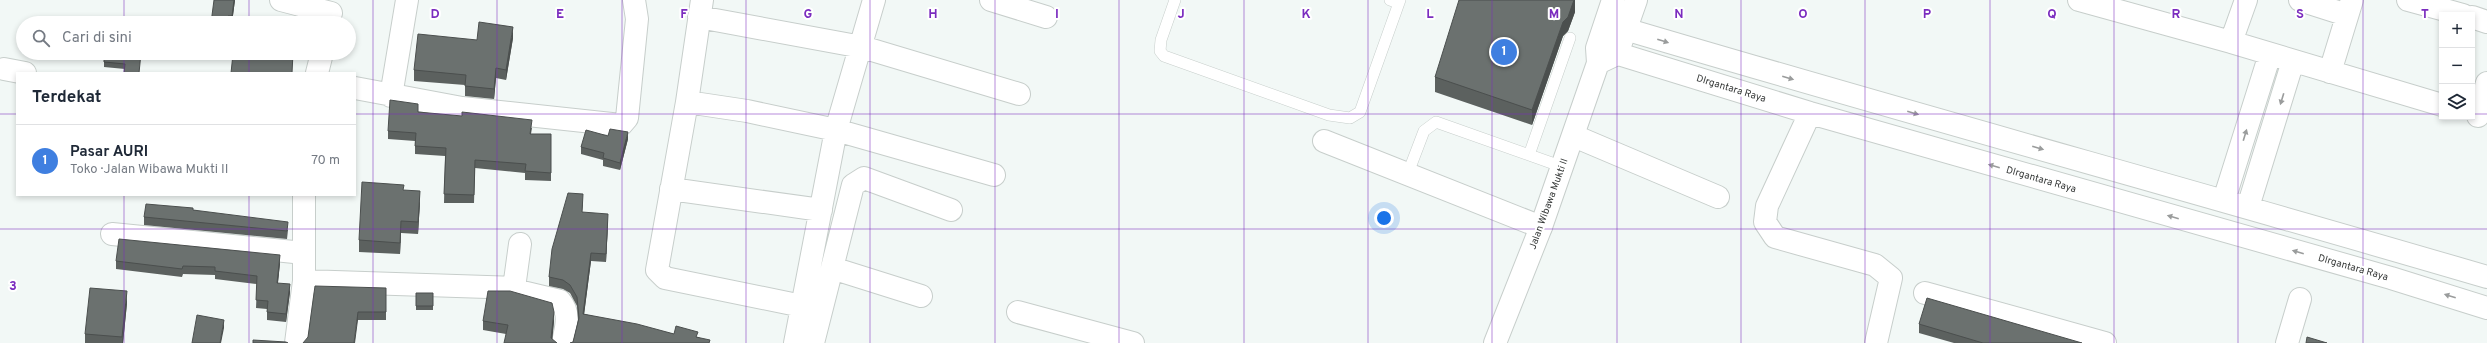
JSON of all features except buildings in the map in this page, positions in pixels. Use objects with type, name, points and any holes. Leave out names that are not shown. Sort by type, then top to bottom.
[{"type":"street","points":[[281,0],[331,12]]},
{"type":"street","points":[[391,96],[408,0]]},
{"type":"street","points":[[356,88],[391,96],[462,108],[621,125],[626,118],[636,34],[637,19],[634,0]]},
{"type":"street","points":[[795,343],[836,130],[862,47],[874,0]]},
{"type":"street","points":[[991,0],[1046,17]]},
{"type":"street","name":"Jalan Wibawa Mukti II","points":[[1495,343],[1541,227],[1604,55],[1605,23],[1613,0]]},
{"type":"street","name":"Jalan Wibawa Mukti II","points":[[1604,55],[1626,30],[1636,0]]},
{"type":"street","points":[[2079,0],[2133,7],[2231,42],[2293,62],[2439,104]]},
{"type":"street","points":[[2231,42],[2246,0]]},
{"type":"street","points":[[2300,0],[2350,8],[2330,72]]},
{"type":"street","points":[[2408,0],[2452,12]]},
{"type":"street","points":[[802,306],[665,278],[657,270],[670,189],[687,102],[701,8],[862,47],[1019,94]]},
{"type":"street","points":[[2475,19],[2487,22]]},
{"type":"street","points":[[1605,23],[1725,60],[2123,171],[2487,277]]},
{"type":"street","points":[[2224,200],[2270,54]]},
{"type":"street","name":"DIrgantara Raya","points":[[1604,55],[1717,85],[2115,201],[2391,278],[2487,308]]},
{"type":"street","points":[[317,72],[320,60]]},
{"type":"street","points":[[1717,85],[1725,60]]},
{"type":"street","points":[[2248,207],[2293,62]]},
{"type":"street","points":[[2479,116],[2487,83]]},
{"type":"street","points":[[687,102],[747,111],[836,130],[994,175]]},
{"type":"street","points":[[1810,113],[1766,206],[1765,222],[1775,237],[1875,265],[1891,278],[1876,343]]},
{"type":"street","points":[[1574,136],[1718,197]]},
{"type":"street","points":[[1324,141],[1541,227]]},
{"type":"street","points":[[2115,201],[2123,171]]},
{"type":"street","points":[[812,343],[853,185],[864,178],[951,210]]},
{"type":"street","points":[[670,189],[821,210]]},
{"type":"street","points":[[296,343],[304,280],[304,196]]},
{"type":"street","points":[[112,234],[304,253]]},
{"type":"street","points":[[514,288],[520,244]]},
{"type":"street","points":[[2391,278],[2398,251]]},
{"type":"street","points":[[832,268],[921,296]]},
{"type":"street","points":[[304,280],[514,288],[518,291],[560,301],[566,310],[568,320],[563,343]]},
{"type":"street","points":[[1924,293],[2104,343]]},
{"type":"street","points":[[2287,343],[2300,299]]},
{"type":"street","points":[[1018,312],[1133,343]]},
{"type":"lane","points":[[1175,0],[1161,40],[1160,51],[1164,56],[1330,115],[1350,118],[1360,112],[1396,1]]},
{"type":"lane","points":[[1529,155],[1570,38]]},
{"type":"lane","points":[[1408,173],[1424,131],[1436,122],[1563,168]]},
{"type":"place","name":"Pasar AURI","points":[[1504,52]]}]
